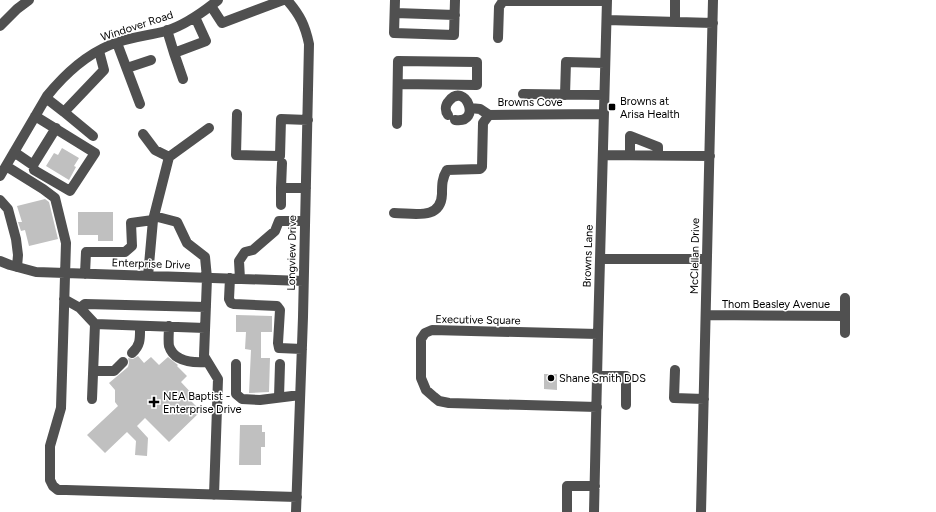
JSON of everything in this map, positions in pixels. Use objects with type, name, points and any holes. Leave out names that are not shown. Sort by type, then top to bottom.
[{"type":"street","points":[[0,26],[17,9],[29,0]]},
{"type":"street","points":[[214,3],[222,23],[283,0]]},
{"type":"street","name":"Longview Drive","points":[[287,0],[303,21],[308,37],[308,120],[296,512]]},
{"type":"street","points":[[395,0],[394,32],[454,35],[455,0]]},
{"type":"street","points":[[498,38],[499,4],[503,0],[607,1]]},
{"type":"street","points":[[675,0],[675,22]]},
{"type":"street","name":"McClellan Drive","points":[[701,512],[713,0]]},
{"type":"street","name":"Browns Lane","points":[[594,512],[607,1]]},
{"type":"street","name":"Windover Road","points":[[0,176],[46,98],[56,85],[78,64],[99,51],[117,43],[167,30],[195,17],[214,3]]},
{"type":"street","points":[[394,13],[455,15]]},
{"type":"street","points":[[174,53],[206,41],[195,17]]},
{"type":"street","points":[[607,20],[713,23]]},
{"type":"street","points":[[167,30],[183,79]]},
{"type":"street","points":[[117,43],[140,104]]},
{"type":"street","points":[[64,112],[104,70],[99,51]]},
{"type":"street","points":[[127,68],[151,60]]},
{"type":"street","points":[[397,124],[398,61],[477,62],[477,85],[398,84]]},
{"type":"street","points":[[565,95],[566,62],[605,63]]},
{"type":"street","points":[[461,84],[461,97]]},
{"type":"street","points":[[523,94],[604,96]]},
{"type":"street","points":[[453,97],[461,97],[468,101],[470,108],[465,118],[461,120],[451,118],[446,110],[447,102],[453,97]]},
{"type":"street","points":[[46,98],[93,136]]},
{"type":"street","points":[[470,108],[480,109],[489,115]]},
{"type":"street","points":[[237,114],[236,155],[280,156],[281,118],[308,120]]},
{"type":"street","name":"Browns Cove","points":[[394,213],[431,213],[436,210],[441,200],[442,180],[447,170],[480,169],[482,167],[483,123],[489,115],[604,114]]},
{"type":"street","points":[[14,152],[33,165],[34,170],[70,191],[95,153],[35,116]]},
{"type":"street","points":[[33,165],[56,128]]},
{"type":"street","points":[[148,276],[153,218],[169,157],[209,128]]},
{"type":"street","points":[[143,134],[155,150],[169,157]]},
{"type":"street","points":[[630,155],[630,136],[658,147],[658,155]]},
{"type":"street","points":[[602,155],[710,156]]},
{"type":"street","points":[[281,205],[282,163]]},
{"type":"street","points":[[6,166],[55,198],[66,243],[61,408],[50,446],[50,480],[53,486],[58,490],[297,497]]},
{"type":"street","points":[[282,188],[306,188]]},
{"type":"street","points":[[0,200],[8,209],[16,239],[18,255],[17,267]]},
{"type":"street","points":[[85,274],[86,252],[125,252],[132,246],[131,222],[153,218],[177,222],[188,243],[205,257],[207,278],[204,356],[218,379],[214,495]]},
{"type":"street","points":[[302,349],[279,348],[280,310],[277,306],[234,304],[231,303],[229,299],[239,261],[245,252],[253,250],[275,231],[279,222],[305,221]]},
{"type":"street","points":[[600,259],[707,259]]},
{"type":"street","name":"Enterprise Drive","points":[[0,260],[17,267],[36,272],[303,281]]},
{"type":"street","points":[[845,298],[845,333]]},
{"type":"street","points":[[64,299],[80,308],[95,324],[205,328]]},
{"type":"street","points":[[80,308],[85,304],[206,307]]},
{"type":"street","name":"Thom Beasley Avenue","points":[[706,315],[845,316]]},
{"type":"street","points":[[92,399],[95,324]]},
{"type":"street","points":[[132,353],[138,348],[140,341],[140,326]]},
{"type":"street","points":[[169,326],[169,346],[179,359],[196,363],[207,362]]},
{"type":"street","name":"Executive Square","points":[[597,407],[449,403],[439,401],[428,392],[422,382],[420,357],[422,337],[425,333],[432,330],[598,334]]},
{"type":"street","points":[[93,371],[114,371],[123,362]]},
{"type":"street","points":[[236,364],[236,394],[242,399],[260,400],[300,395]]},
{"type":"street","points":[[280,364],[280,397]]},
{"type":"street","points":[[675,370],[674,398],[704,399]]},
{"type":"street","points":[[597,376],[626,376],[626,405]]},
{"type":"street","points":[[567,512],[567,486],[595,486]]},
{"type":"building","points":[[62,148],[79,158],[74,166],[76,167],[69,180],[46,166],[54,153],[58,155]]},
{"type":"building","points":[[45,199],[49,202],[58,239],[29,246],[25,230],[21,231],[18,222],[22,222],[17,206]]},
{"type":"building","points":[[78,212],[113,212],[113,241],[98,241],[98,235],[78,235]]},
{"type":"building","points":[[236,315],[272,316],[272,332],[261,332],[261,358],[270,358],[269,392],[249,393],[251,350],[245,349],[246,332],[236,332]]},
{"type":"building","name":"NEA Baptist - Enterprise Drive","points":[[138,356],[144,363],[151,357],[159,365],[168,357],[178,365],[177,366],[187,376],[181,382],[195,397],[191,401],[201,411],[169,442],[145,418],[137,426],[148,438],[147,456],[135,455],[136,441],[127,432],[105,453],[87,435],[118,406],[115,402],[115,390],[109,383],[128,367],[128,358],[133,359]]},
{"type":"building","name":"Shane Smith DDS","points":[[544,374],[557,374],[557,390],[544,389]]},
{"type":"building","points":[[240,425],[262,425],[262,432],[265,432],[265,447],[261,447],[261,465],[239,465]]},
{"type":"place","name":"Browns at Arisa Health","points":[[612,107]]},
{"type":"place","name":"Shane Smith DDS","points":[[551,378]]},
{"type":"place","name":"NEA Baptist - Enterprise Drive","points":[[154,402]]}]
